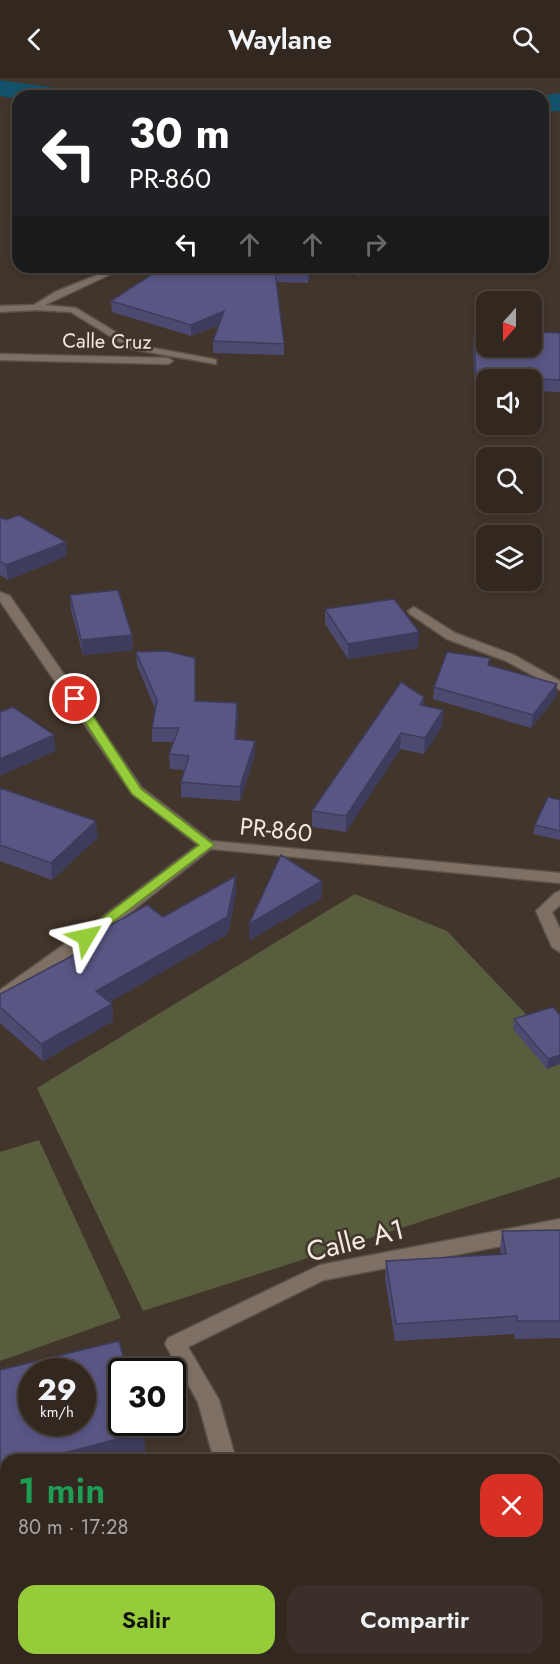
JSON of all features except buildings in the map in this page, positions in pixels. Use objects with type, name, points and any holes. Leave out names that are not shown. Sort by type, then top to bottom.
[{"type":"street","points":[[0,309],[36,307],[58,294],[107,273]]},
{"type":"street","name":"Calle Cruz","points":[[0,357],[213,362],[134,347],[73,310],[36,307]]},
{"type":"street","name":"PR-860","points":[[0,596],[6,599],[51,662],[137,791],[207,845],[560,878]]},
{"type":"street","points":[[414,611],[451,636],[510,658],[560,686]]},
{"type":"street","points":[[0,998],[103,925],[207,845]]},
{"type":"street","points":[[560,896],[544,911],[560,947]]},
{"type":"street","name":"Calle A1","points":[[223,1454],[208,1400],[175,1344],[320,1273],[560,1227]]},
{"type":"green space","points":[[355,894],[447,931],[560,1050],[560,1177],[143,1311],[37,1088]]},
{"type":"green space","points":[[39,1140],[121,1318],[0,1361],[0,1152]]},
{"type":"waterway","points":[[0,88],[15,90]]},
{"type":"waterway","points":[[549,103],[560,102]]},
{"type":"route","points":[[75,699],[137,791],[207,845],[86,937]]}]
